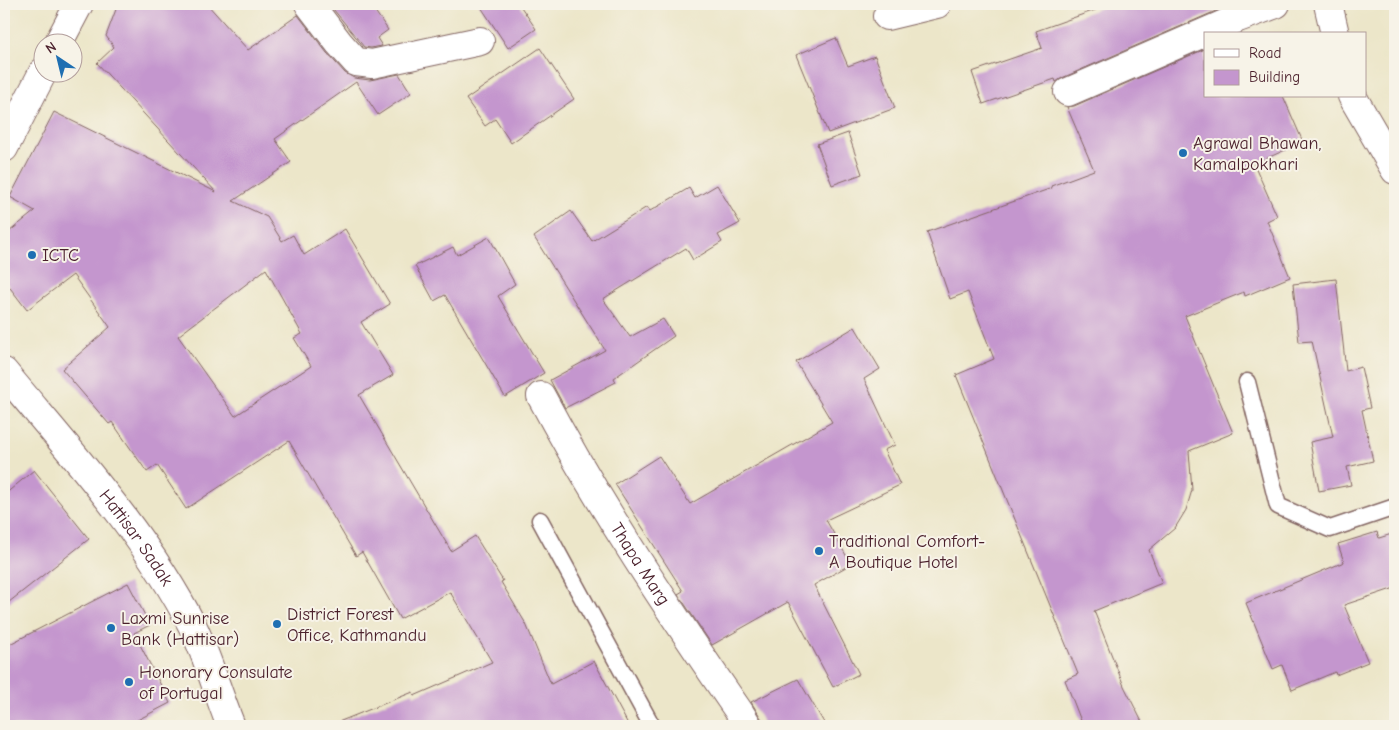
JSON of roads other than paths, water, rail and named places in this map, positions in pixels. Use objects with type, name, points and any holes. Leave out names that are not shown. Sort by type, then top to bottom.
[{"type":"street","points":[[64,32],[79,4]]},
{"type":"street","points":[[309,4],[356,62],[372,64],[480,41]]},
{"type":"street","points":[[887,16],[937,4]]},
{"type":"street","points":[[1206,32],[1276,4]]},
{"type":"street","points":[[1328,4],[1335,32]]},
{"type":"street","points":[[1068,92],[1204,33]]},
{"type":"street","points":[[4,148],[38,82]]},
{"type":"street","points":[[1353,98],[1395,170]]},
{"type":"street","name":"Hattisar Sadak","points":[[4,372],[101,488],[167,582],[194,629],[231,726]]},
{"type":"street","name":"Thapa Marg","points":[[541,396],[573,455],[651,584],[748,726]]},
{"type":"lane","points":[[1247,382],[1278,506],[1330,529],[1395,507]]},
{"type":"lane","points":[[540,520],[652,726]]},
{"type":"place","name":"Agrawal Bhawan, Kamalpokhari","points":[[1183,153]]},
{"type":"place","name":"ICTC","points":[[32,255]]},
{"type":"place","name":"Traditional Comfort- A Boutique Hotel","points":[[819,551]]},
{"type":"place","name":"District Forest Office, Kathmandu","points":[[277,624]]},
{"type":"place","name":"Laxmi Sunrise Bank (Hattisar)","points":[[111,628]]},
{"type":"place","name":"Honorary Consulate of Portugal","points":[[129,682]]}]
